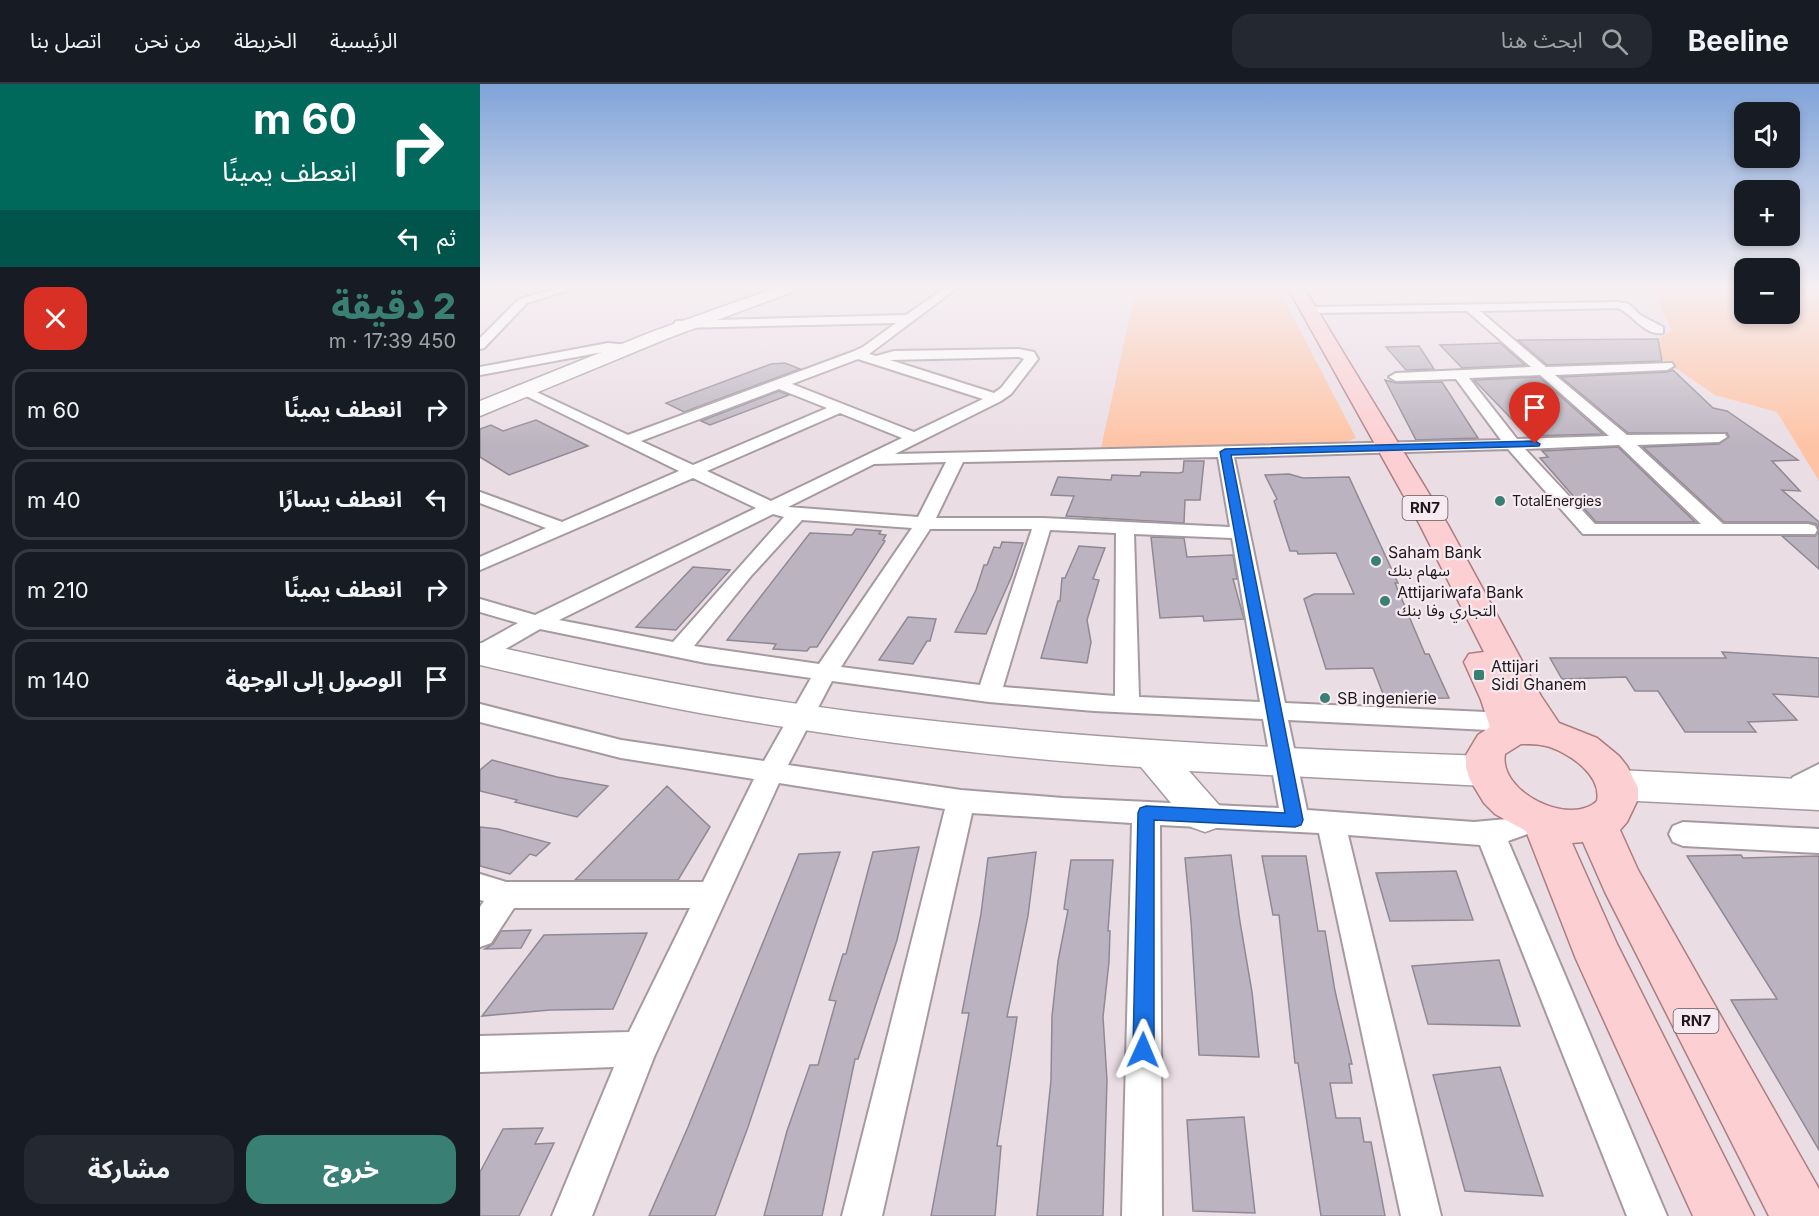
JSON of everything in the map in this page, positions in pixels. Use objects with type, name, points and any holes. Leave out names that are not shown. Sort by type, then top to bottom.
[{"type":"main road","name":"RN7","points":[[1319,341],[1384,449],[1434,525],[1526,701],[1522,729]]},
{"type":"main road","name":"RN7","points":[[1326,341],[1384,449],[1500,700],[1522,729]]},
{"type":"main road","points":[[1522,729],[1562,737],[1591,753],[1602,762],[1606,804],[1570,826],[1540,820],[1509,803],[1498,793],[1485,771],[1484,762],[1489,747],[1494,741],[1522,729]]},
{"type":"main road","name":"RN7","points":[[1606,804],[1620,879],[1801,1216]]},
{"type":"main road","points":[[1540,820],[1600,959],[1724,1216]]},
{"type":"street","points":[[480,409],[646,341]]},
{"type":"street","points":[[628,440],[857,355],[880,341]]},
{"type":"street","points":[[1508,341],[1624,441],[1718,530]]},
{"type":"street","points":[[480,371],[602,348],[627,349]]},
{"type":"street","points":[[857,355],[996,398]]},
{"type":"street","points":[[480,654],[537,622],[773,509],[996,398],[1006,391],[1031,358],[1029,355],[894,355],[876,360]]},
{"type":"street","points":[[1396,377],[1667,366]]},
{"type":"street","points":[[1460,375],[1513,445],[1590,530],[1808,530]]},
{"type":"street","points":[[780,384],[916,438]]},
{"type":"street","points":[[523,391],[773,509],[797,514],[924,523],[1043,524],[1240,532]]},
{"type":"street","points":[[480,564],[841,407]]},
{"type":"street","points":[[875,459],[1384,449],[1719,437]]},
{"type":"street","points":[[1225,452],[1295,820]]},
{"type":"street","points":[[572,1216],[639,1048],[770,774],[825,673],[924,523],[957,458]]},
{"type":"street","points":[[480,481],[499,493],[485,499]]},
{"type":"street","points":[[485,499],[562,528]]},
{"type":"street","points":[[678,651],[744,572],[797,514]]},
{"type":"street","points":[[989,694],[1043,524]]},
{"type":"street","points":[[1125,529],[1128,705]]},
{"type":"street","points":[[480,605],[537,622],[678,651],[989,694],[1128,705],[1274,710],[1522,729]]},
{"type":"street","points":[[480,654],[630,689],[800,719],[939,736],[1153,756],[1485,771]]},
{"type":"street","points":[[480,713],[621,749],[770,774],[961,801],[1331,822],[1457,833],[1490,833],[1540,820]]},
{"type":"street","points":[[1153,756],[1205,816]]},
{"type":"street","points":[[1606,804],[1811,788]]},
{"type":"street","points":[[862,1216],[910,1003],[961,801]]},
{"type":"street","points":[[1142,1216],[1146,813]]},
{"type":"street","points":[[1331,822],[1421,1216]]},
{"type":"street","points":[[1490,833],[1647,1216]]},
{"type":"street","points":[[1683,834],[1819,841]]},
{"type":"street","points":[[480,933],[493,891],[712,895]]},
{"type":"street","points":[[480,1054],[639,1048]]},
{"type":"shaded area","points":[[1124,341],[1305,341],[1356,438],[1340,444],[1101,448]]},
{"type":"shaded area","points":[[1658,341],[1819,341],[1819,481],[1777,412],[1715,395],[1661,358]]},
{"type":"building","points":[[1519,341],[1658,341],[1662,361],[1547,365]]},
{"type":"building","points":[[1500,343],[1525,365],[1462,368],[1440,345]]},
{"type":"building","points":[[1419,346],[1434,369],[1406,370],[1386,347]]},
{"type":"building","points":[[785,363],[800,369],[684,412],[666,403],[771,364]]},
{"type":"building","points":[[1673,370],[1713,408],[1727,411],[1798,460],[1772,461],[1800,491],[1782,490],[1819,522],[1819,529],[1816,524],[1808,522],[1724,522],[1643,447],[1719,444],[1729,437],[1727,433],[1628,433],[1561,377]]},
{"type":"building","points":[[1539,377],[1603,434],[1528,436],[1474,380]]},
{"type":"building","points":[[1385,380],[1396,383],[1442,382],[1478,438],[1416,440]]},
{"type":"building","points":[[779,391],[789,395],[710,425],[701,421]]},
{"type":"building","points":[[536,420],[588,446],[509,475],[480,457],[480,429],[491,425],[503,431]]},
{"type":"building","points":[[1618,447],[1695,522],[1596,522],[1540,458],[1548,457],[1542,451]]},
{"type":"building","points":[[1184,461],[1204,461],[1200,500],[1185,500],[1184,523],[1066,516],[1074,496],[1051,495],[1058,477],[1111,480],[1112,475],[1140,476],[1141,472],[1179,473],[1183,472]]},
{"type":"building","points":[[1289,474],[1303,478],[1349,477],[1398,583],[1395,583],[1425,654],[1429,654],[1449,698],[1385,699],[1373,668],[1326,669],[1304,599],[1314,594],[1354,594],[1336,553],[1298,554],[1297,551],[1290,551],[1274,501],[1277,499],[1265,475]]},
{"type":"building","points":[[856,529],[881,531],[879,534],[886,535],[883,540],[885,541],[817,647],[810,647],[807,651],[773,649],[776,644],[727,640],[810,533],[852,535]]},
{"type":"building","points":[[1819,531],[1819,569],[1782,536],[1815,536]]},
{"type":"building","points":[[1151,537],[1184,538],[1187,557],[1233,555],[1237,579],[1233,579],[1244,619],[1204,621],[1203,616],[1160,618]]},
{"type":"building","points":[[1002,542],[1023,543],[1011,578],[986,634],[955,632],[976,590],[984,565],[987,565],[994,547],[1000,548]]},
{"type":"building","points":[[1079,546],[1105,548],[1093,579],[1099,580],[1087,620],[1091,642],[1087,663],[1041,658],[1058,601],[1060,601],[1062,578],[1065,578]]},
{"type":"building","points":[[693,567],[730,570],[676,630],[636,627]]},
{"type":"building","points":[[908,617],[936,619],[930,641],[927,641],[913,664],[879,660]]},
{"type":"building","points":[[1722,652],[1819,658],[1819,697],[1773,694],[1797,720],[1748,722],[1756,732],[1685,732],[1658,691],[1635,691],[1626,677],[1562,679],[1550,658],[1726,658]]},
{"type":"building","points":[[492,760],[557,777],[608,786],[577,817],[480,791],[480,770]]},
{"type":"building","points":[[667,786],[710,827],[678,880],[575,880]]},
{"type":"building","points":[[480,827],[498,829],[550,843],[536,856],[530,854],[510,874],[480,866]]},
{"type":"building","points":[[919,847],[897,940],[858,1059],[855,1059],[822,1216],[764,1216],[787,1131],[810,1065],[818,1065],[836,1001],[829,1000],[843,954],[846,954],[873,852]]},
{"type":"building","points":[[840,852],[748,1127],[715,1216],[649,1216],[688,1127],[799,854]]},
{"type":"building","points":[[1036,852],[1028,916],[1007,1017],[1017,1017],[997,1146],[1001,1146],[995,1216],[931,1216],[969,1013],[962,1013],[981,914],[988,858]]},
{"type":"building","points":[[1231,855],[1252,992],[1259,1057],[1199,1055],[1185,858]]},
{"type":"building","points":[[1741,855],[1743,858],[1819,856],[1819,1150],[1731,1000],[1777,999],[1687,856]]},
{"type":"building","points":[[1262,856],[1306,856],[1318,931],[1325,931],[1335,991],[1352,1064],[1349,1064],[1352,1083],[1330,1083],[1336,1118],[1360,1118],[1364,1142],[1371,1142],[1385,1216],[1321,1216],[1298,1063],[1295,1063],[1279,915],[1273,915]]},
{"type":"building","points":[[1071,860],[1113,860],[1108,931],[1110,931],[1109,962],[1103,1017],[1107,1080],[1103,1216],[1037,1216],[1051,1080],[1052,1016],[1058,961],[1068,910],[1064,909]]},
{"type":"building","points":[[1456,871],[1473,920],[1390,921],[1376,873]]},
{"type":"building","points":[[531,930],[521,948],[485,949],[493,944],[501,931]]},
{"type":"building","points":[[647,933],[613,1009],[550,1010],[482,1016],[544,935]]},
{"type":"building","points":[[1499,960],[1520,1026],[1428,1024],[1412,966]]},
{"type":"building","points":[[1500,1067],[1543,1196],[1465,1191],[1433,1075]]},
{"type":"building","points":[[1244,1117],[1255,1213],[1193,1211],[1187,1120]]},
{"type":"building","points":[[543,1128],[535,1144],[554,1143],[519,1216],[480,1216],[480,1172],[503,1129]]},
{"type":"place","name":"TotalEnergies","points":[[1500,501]]},
{"type":"place","name":"Saham Bank سهام بنك","points":[[1376,561]]},
{"type":"place","name":"Attijariwafa Bank التجاري وفا بنك","points":[[1385,601]]},
{"type":"place","name":"Attijari Sidi Ghanem","points":[[1479,675]]},
{"type":"place","name":"SB ingenierie","points":[[1325,698]]},
{"type":"route","points":[[1143,1050],[1146,813],[1295,820],[1225,452],[1535,444]]}]
